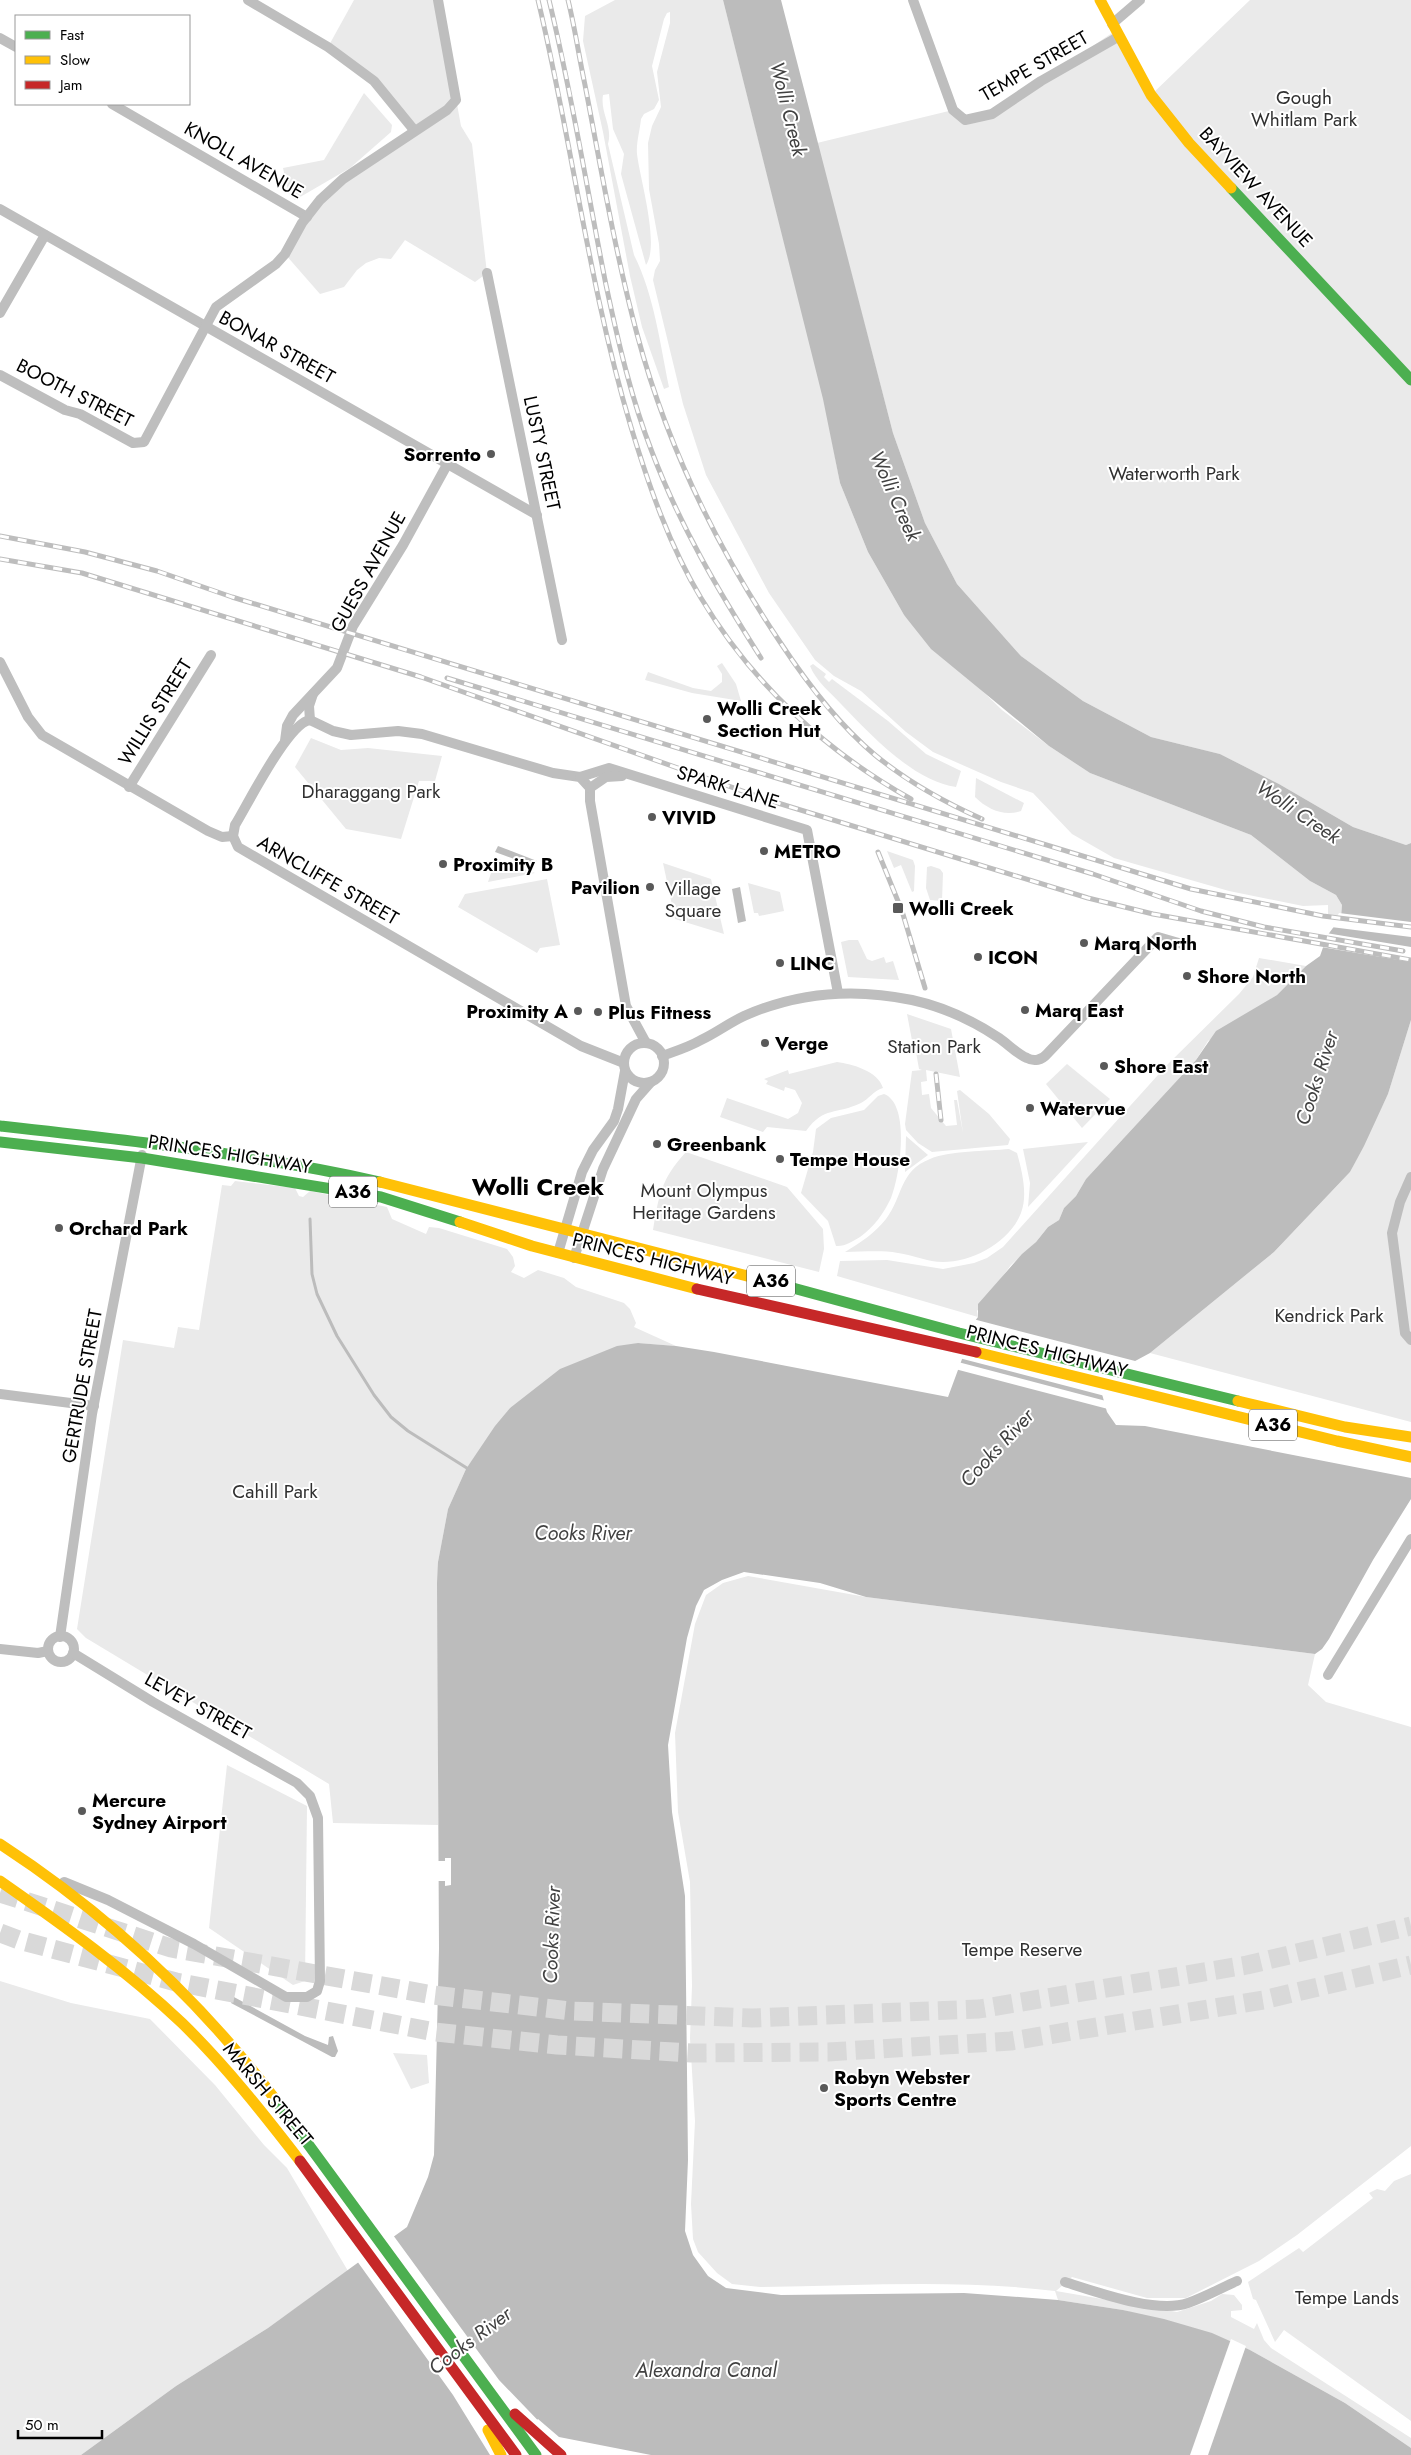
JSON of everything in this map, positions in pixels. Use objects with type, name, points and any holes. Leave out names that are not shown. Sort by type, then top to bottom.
[{"type":"main road","name":"BAYVIEW AVENUE","points":[[1100,0],[1118,37],[1151,95],[1178,130],[1411,380]]},
{"type":"main road","name":"PRINCES HIGHWAY","points":[[0,1126],[145,1142],[317,1168],[433,1194],[583,1232],[959,1333],[1346,1427],[1411,1437]]},
{"type":"main road","name":"PRINCES HIGHWAY","points":[[0,1142],[142,1158],[381,1197],[574,1258],[681,1285],[955,1347],[1337,1441],[1411,1457]]},
{"type":"main road","name":"MARSH STREET","points":[[0,1844],[44,1874],[104,1920],[180,1989],[249,2067],[472,2368]]},
{"type":"main road","name":"MARSH STREET","points":[[0,1881],[71,1931],[129,1977],[204,2046],[266,2116],[459,2378]]},
{"type":"main road","points":[[472,2368],[536,2455]]},
{"type":"main road","points":[[472,2368],[516,2415],[561,2455]]},
{"type":"main road","points":[[459,2378],[501,2455]]},
{"type":"main road","points":[[459,2378],[516,2455]]},
{"type":"street","points":[[248,0],[328,47],[374,80],[414,130]]},
{"type":"street","points":[[207,327],[216,307],[276,264],[320,200],[343,179],[414,130],[447,110],[456,100],[438,0]]},
{"type":"street","name":"TEMPE STREET","points":[[913,0],[953,110],[965,120],[992,114],[1041,81],[1118,37]]},
{"type":"street","points":[[1112,24],[1140,0]]},
{"type":"street","points":[[0,38],[15,47]]},
{"type":"street","name":"KNOLL AVENUE","points":[[114,105],[307,217]]},
{"type":"street","name":"BONAR STREET","points":[[0,209],[538,515]]},
{"type":"street","points":[[0,313],[45,235]]},
{"type":"street","name":"LUSTY STREET","points":[[487,273],[538,515],[562,640]]},
{"type":"street","name":"BOOTH STREET","points":[[0,375],[65,410],[80,414],[133,443],[142,443],[146,439],[207,327]]},
{"type":"street","name":"GUESS AVENUE","points":[[285,741],[287,726],[293,714],[336,668],[353,626],[403,545],[448,463]]},
{"type":"street","name":"WILLIS STREET","points":[[129,787],[212,656]]},
{"type":"street","name":"ARNCLIFFE STREET","points":[[0,662],[28,717],[42,735],[129,787],[215,834],[233,836],[238,847],[245,852],[582,1046],[625,1067]]},
{"type":"street","points":[[313,694],[309,706],[310,720],[333,731],[351,735],[398,731],[422,734],[553,773],[580,777],[590,788],[590,801],[626,1006],[646,1043]]},
{"type":"street","name":"GUESS AVENUE","points":[[233,836],[235,825],[285,741],[299,724],[310,720]]},
{"type":"street","name":"SPARK LANE","points":[[580,777],[609,768],[638,778]]},
{"type":"street","name":"SPARK LANE","points":[[590,788],[598,781],[611,775],[638,778],[807,830],[838,993]]},
{"type":"street","points":[[662,1056],[692,1045],[743,1016],[769,1006],[798,998],[838,993],[894,996],[946,1010],[986,1029],[1027,1059],[1037,1060],[1048,1054],[1158,937],[1190,946]]},
{"type":"street","points":[[558,1253],[582,1172],[594,1150],[614,1121],[618,1109],[628,1050],[646,1043],[656,1047],[662,1056],[662,1072],[636,1099],[603,1169],[574,1258]]},
{"type":"street","points":[[625,1067],[633,1080],[651,1082]]},
{"type":"street","name":"GERTRUDE STREET","points":[[60,1637],[94,1406],[145,1142]]},
{"type":"street","points":[[1411,1177],[1400,1202],[1392,1234],[1405,1333],[1411,1340]]},
{"type":"street","points":[[0,1394],[94,1406]]},
{"type":"street","points":[[1328,1675],[1411,1538]]},
{"type":"street","points":[[60,1637],[71,1642],[73,1653],[66,1661],[60,1662],[51,1657],[48,1651],[51,1641],[60,1637]]},
{"type":"street","points":[[0,1648],[38,1653],[48,1651]]},
{"type":"street","name":"LEVEY STREET","points":[[73,1653],[153,1702],[274,1769],[305,1790],[315,1804],[318,1818],[320,1981],[317,1991]]},
{"type":"street","name":"MARSH STREET","points":[[44,1874],[108,1900],[194,1944],[286,1997],[307,1997],[317,1991]]},
{"type":"street","points":[[1065,2282],[1142,2303],[1169,2305],[1186,2303],[1237,2281]]},
{"type":"green space","points":[[354,0],[438,0],[461,126],[472,144],[487,273],[475,282],[405,240],[391,259],[379,258],[366,263],[357,270],[344,287],[320,294],[285,254],[320,200],[414,130],[374,81],[328,47]]},
{"type":"green space","points":[[615,0],[723,0],[824,399],[840,483],[868,552],[904,615],[1002,710],[1049,746],[1090,773],[1251,835],[1310,881],[1336,895],[1342,905],[1341,917],[1328,915],[1328,905],[1303,906],[1229,891],[1114,858],[1072,834],[1033,793],[1001,782],[933,752],[906,732],[861,691],[834,676],[815,660],[769,593],[706,475],[683,404],[653,280],[655,270],[660,261],[659,244],[649,189],[648,143],[652,126],[661,107],[657,72],[670,23],[670,12],[667,13],[664,19],[652,66],[659,100],[654,109],[644,114],[641,119],[637,145],[650,228],[650,256],[646,265],[621,174],[624,154],[613,129],[609,94],[603,95],[603,108],[609,131],[608,144],[634,255],[647,286],[669,387],[664,389],[642,327],[583,41],[585,16]]},
{"type":"green space","name":"Waterworth Park","points":[[1250,0],[1411,0],[1411,843],[1406,845],[1353,827],[1279,784],[1220,754],[1151,737],[1083,701],[1021,656],[957,584],[925,523],[893,433],[817,143],[953,110],[965,120],[992,114],[1115,31],[1151,95]]},
{"type":"green space","points":[[364,93],[392,125],[391,132],[350,168],[295,200],[289,195],[283,168],[324,160]]},
{"type":"green space","points":[[722,663],[736,684],[741,701],[692,693],[645,680],[648,672],[693,688],[711,691],[722,682],[722,674],[717,666]]},
{"type":"green space","points":[[813,664],[826,674],[824,677],[829,682],[832,679],[888,721],[926,754],[961,771],[956,787],[924,776],[908,766],[879,742],[816,677],[810,666]]},
{"type":"green space","name":"Dharaggang Park","points":[[311,738],[341,750],[368,748],[442,756],[435,781],[419,781],[401,839],[346,829],[295,767]]},
{"type":"green space","points":[[976,778],[1024,803],[1021,811],[1008,813],[996,811],[985,805],[975,797]]},
{"type":"green space","points":[[887,851],[913,860],[915,866],[914,891],[912,892],[901,865],[894,868]]},
{"type":"green space","points":[[496,858],[535,873],[488,882]]},
{"type":"green space","name":"Village Square","points":[[663,863],[711,879],[724,934],[675,919]]},
{"type":"green space","points":[[931,866],[940,869],[943,873],[942,901],[930,900],[926,888],[927,867]]},
{"type":"green space","points":[[547,879],[560,945],[540,948],[537,953],[458,907],[465,894]]},
{"type":"green space","points":[[748,883],[780,892],[784,911],[759,916],[758,913],[754,913]]},
{"type":"green space","points":[[858,940],[867,959],[872,961],[884,957],[886,963],[893,961],[899,980],[848,977],[841,942]]},
{"type":"green space","points":[[1259,958],[1306,966],[1277,995],[1208,1041],[1196,1060],[1086,1179],[1076,1196],[1064,1208],[1059,1220],[1048,1227],[1036,1242],[1011,1265],[977,1311],[978,1317],[837,1276],[840,1261],[887,1260],[943,1269],[974,1263],[987,1258],[1003,1247],[1167,1065],[1239,994],[1253,977]]},
{"type":"green space","name":"Station Park","points":[[907,1014],[951,1029],[960,1077],[926,1070],[927,1081],[921,1082],[922,1095],[929,1094],[931,1108],[946,1126],[957,1125],[954,1100],[957,1100],[963,1133],[957,1091],[960,1090],[989,1114],[1010,1139],[1008,1145],[932,1152],[918,1143],[906,1130],[905,1124],[912,1071],[922,1070],[919,1069],[916,1052],[914,1051]]},
{"type":"green space","name":"Kendrick Park","points":[[1411,1020],[1411,1422],[1150,1353],[1274,1252],[1350,1172],[1388,1094]]},
{"type":"green space","points":[[837,1062],[864,1069],[876,1077],[883,1088],[861,1103],[825,1114],[806,1131],[767,1127],[763,1132],[720,1117],[727,1098],[788,1119],[798,1113],[802,1103],[795,1090],[785,1087],[784,1091],[766,1084],[768,1081],[764,1079],[788,1070],[789,1074]]},
{"type":"green space","points":[[1067,1064],[1110,1099],[1082,1128],[1046,1084]]},
{"type":"green space","points":[[884,1094],[892,1100],[898,1112],[900,1126],[900,1159],[891,1198],[870,1229],[851,1242],[842,1246],[836,1246],[828,1221],[801,1193],[813,1152],[816,1129],[831,1118],[864,1110],[878,1096]]},
{"type":"green space","points":[[906,1136],[928,1155],[905,1172]]},
{"type":"green space","points":[[1088,1142],[1028,1207],[1030,1183],[1023,1149]]},
{"type":"green space","points":[[1009,1149],[1017,1153],[1019,1160],[1024,1183],[1023,1206],[1016,1223],[1008,1233],[989,1248],[966,1258],[943,1262],[892,1252],[845,1252],[882,1224],[892,1211],[907,1177],[920,1164],[947,1154]]},
{"type":"green space","name":"Mount Olympus Heritage Gardens","points":[[686,1152],[787,1187],[823,1229],[824,1249],[819,1272],[653,1230],[662,1188],[671,1171]]},
{"type":"green space","name":"Cahill Park","points":[[235,1181],[295,1188],[299,1196],[303,1197],[310,1191],[387,1207],[392,1219],[426,1234],[429,1227],[439,1228],[507,1249],[513,1257],[515,1266],[511,1272],[524,1278],[538,1270],[564,1278],[576,1287],[624,1303],[630,1309],[636,1323],[634,1327],[676,1346],[638,1343],[510,1408],[466,1469],[448,1509],[438,1562],[438,1825],[333,1823],[329,1784],[86,1638],[77,1629],[123,1340],[174,1348],[178,1327],[199,1330],[222,1185],[231,1186]]},
{"type":"green space","name":"Tempe Reserve","points":[[748,1576],[866,1597],[1315,1654],[1308,1685],[1326,1702],[1411,1727],[1411,2146],[1297,2235],[1259,2261],[1186,2298],[1147,2298],[1072,2277],[1056,2291],[1177,2312],[1211,2301],[1222,2294],[1234,2295],[1242,2305],[1242,2310],[1231,2311],[1231,2317],[1254,2329],[1257,2323],[1264,2340],[1271,2348],[1411,2438],[1411,2448],[1345,2403],[1250,2350],[1123,2310],[1058,2300],[1055,2291],[1018,2287],[945,2284],[760,2287],[732,2284],[717,2273],[698,2252],[693,2239],[691,2204],[695,2121],[690,2038],[692,1986],[690,1882],[678,1812],[675,1733],[695,1624],[706,1595],[723,1583]]},
{"type":"green space","points":[[227,1765],[307,1806],[305,1981],[293,1985],[209,1928]]},
{"type":"green space","points":[[0,1981],[71,2003],[150,2019],[215,2085],[264,2145],[287,2168],[348,2271],[268,2328],[176,2386],[81,2455],[0,2455]]},
{"type":"green space","points":[[393,2053],[427,2055],[429,2083],[411,2089]]},
{"type":"green space","name":"Tempe Lands","points":[[1411,2174],[1411,2421],[1284,2330],[1275,2342],[1256,2300],[1253,2299],[1248,2282],[1299,2248],[1303,2252],[1373,2198],[1369,2193],[1377,2189],[1385,2191],[1394,2181]]},
{"type":"water","name":"Cooks River","points":[[723,0],[781,0],[893,433],[925,523],[957,584],[1021,656],[1083,701],[1151,737],[1220,754],[1279,784],[1353,827],[1406,845],[1411,843],[1411,1020],[1388,1094],[1350,1172],[1274,1252],[1150,1353],[1111,1374],[1102,1394],[1107,1412],[1116,1425],[1145,1426],[1411,1478],[1411,1499],[1373,1560],[1329,1639],[1322,1649],[1315,1654],[866,1597],[820,1583],[744,1572],[722,1580],[704,1590],[696,1606],[687,1638],[668,1745],[672,1812],[685,1896],[688,2160],[685,2231],[693,2255],[708,2276],[726,2288],[781,2295],[964,2293],[1058,2300],[1123,2310],[1164,2319],[1212,2333],[1250,2350],[1345,2403],[1411,2448],[1411,2455],[651,2455],[559,2437],[538,2419],[503,2455],[81,2455],[176,2386],[268,2328],[407,2227],[428,2177],[434,2155],[439,1949],[438,1562],[448,1509],[466,1469],[495,1426],[510,1408],[560,1369],[617,1346],[638,1343],[714,1352],[948,1397],[965,1351],[968,1330],[978,1317],[978,1304],[1048,1227],[1059,1220],[1064,1208],[1076,1196],[1086,1179],[1196,1060],[1216,1031],[1277,995],[1306,966],[1320,956],[1327,936],[1341,917],[1342,905],[1336,895],[1310,881],[1251,835],[1090,773],[1049,746],[931,649],[904,615],[868,552],[840,483],[823,399]]},
{"type":"water","points":[[498,846],[537,861],[534,866],[495,852]]},
{"type":"water","points":[[740,887],[746,921],[738,923],[732,889]]},
{"type":"water","points":[[234,1997],[305,2036],[328,2045],[329,2037],[333,2036],[338,2051],[335,2057],[231,2003]]},
{"type":"pier","points":[[1339,913],[1411,922],[1411,937],[1331,927]]},
{"type":"pier","points":[[1326,933],[1411,947],[1411,962],[1321,947]]},
{"type":"pier","points":[[973,1319],[1139,1362],[1113,1376],[1105,1396],[959,1358],[966,1329]]},
{"type":"pier","points":[[958,1362],[1106,1401],[1108,1409],[955,1369]]},
{"type":"pier","points":[[445,1858],[451,1858],[451,1885],[445,1886],[445,1881],[435,1881],[435,1861],[445,1861]]},
{"type":"pier","points":[[393,2235],[499,2380],[551,2434],[538,2422],[506,2455],[490,2455],[453,2395],[357,2261]]},
{"type":"pier","points":[[1231,2339],[1246,2346],[1208,2455],[1190,2455]]},
{"type":"waterway","points":[[310,1219],[312,1274],[317,1294],[337,1336],[374,1395],[391,1417],[408,1431],[470,1470]]},
{"type":"tunnel","points":[[0,1893],[171,1948],[433,1995],[571,2011],[752,2018],[979,2009],[1247,1965],[1411,1926]]},
{"type":"tunnel","points":[[0,1933],[19,1940],[176,1982],[435,2032],[557,2045],[691,2053],[828,2052],[1011,2041],[1263,2000],[1411,1965]]},
{"type":"railway","points":[[538,0],[592,268],[616,374],[645,471],[679,557],[701,598],[721,629],[743,659],[767,686],[820,737],[879,780],[911,799]]},
{"type":"railway","points":[[549,0],[572,106],[606,285],[631,390],[652,452],[675,506],[715,583],[761,658]]},
{"type":"railway","points":[[568,0],[615,241],[637,334],[649,375],[678,455],[715,532],[735,570],[790,657],[823,702],[848,730],[875,755],[913,783],[982,819]]},
{"type":"railway","points":[[0,536],[85,552],[157,571],[232,597],[1191,889],[1323,916],[1411,927]]},
{"type":"railway","points":[[0,559],[82,573],[421,677],[768,800],[1088,898],[1153,914],[1411,960]]},
{"type":"railway","points":[[447,678],[1093,874],[1201,911],[1264,927],[1403,951]]},
{"type":"railway","points":[[878,852],[902,911],[925,988]]},
{"type":"railway","points":[[936,1074],[941,1120]]},
{"type":"traffic: fast","points":[[1231,188],[1411,380]]},
{"type":"traffic: fast","points":[[0,1126],[143,1142],[286,1163],[380,1182]]},
{"type":"traffic: fast","points":[[0,1142],[142,1158],[381,1197],[460,1222]]},
{"type":"traffic: fast","points":[[767,1281],[959,1333],[1238,1401]]},
{"type":"traffic: fast","points":[[275,2099],[536,2455]]},
{"type":"traffic: slow","points":[[1100,0],[1151,95],[1189,143],[1231,188]]},
{"type":"traffic: slow","points":[[380,1182],[767,1281]]},
{"type":"traffic: slow","points":[[460,1222],[532,1246],[697,1289]]},
{"type":"traffic: slow","points":[[976,1352],[1337,1441],[1411,1457]]},
{"type":"traffic: slow","points":[[1238,1401],[1345,1427],[1411,1437]]},
{"type":"traffic: slow","points":[[0,1844],[77,1899],[148,1960],[214,2026],[275,2099]]},
{"type":"traffic: slow","points":[[0,1881],[71,1931],[161,2003],[228,2072],[300,2161]]},
{"type":"traffic: slow","points":[[488,2430],[501,2455]]},
{"type":"traffic: jam","points":[[697,1289],[976,1352]]},
{"type":"traffic: jam","points":[[300,2161],[516,2455]]},
{"type":"traffic: jam","points":[[515,2414],[561,2455]]},
{"type":"place","name":"Sorrento","points":[[491,454]]},
{"type":"place","name":"Wolli Creek Section Hut","points":[[707,719]]},
{"type":"place","name":"VIVID","points":[[652,817]]},
{"type":"place","name":"METRO","points":[[764,851]]},
{"type":"place","name":"Proximity B","points":[[443,864]]},
{"type":"place","name":"Pavilion","points":[[650,887]]},
{"type":"place","name":"Wolli Creek","points":[[898,908]]},
{"type":"place","name":"Marq North","points":[[1084,943]]},
{"type":"place","name":"ICON","points":[[978,957]]},
{"type":"place","name":"LINC","points":[[780,963]]},
{"type":"place","name":"Shore North","points":[[1187,976]]},
{"type":"place","name":"Marq East","points":[[1025,1010]]},
{"type":"place","name":"Proximity A","points":[[578,1011]]},
{"type":"place","name":"Plus Fitness","points":[[598,1012]]},
{"type":"place","name":"Verge","points":[[765,1043]]},
{"type":"place","name":"Shore East","points":[[1104,1066]]},
{"type":"place","name":"Watervue","points":[[1030,1108]]},
{"type":"place","name":"Greenbank","points":[[657,1144]]},
{"type":"place","name":"Tempe House","points":[[780,1159]]},
{"type":"place","name":"Orchard Park","points":[[59,1228]]},
{"type":"place","name":"Mercure Sydney Airport","points":[[82,1811]]},
{"type":"place","name":"Robyn Webster Sports Centre","points":[[824,2088]]},
{"type":"district","name":"Wolli Creek","points":[[538,1186]]},
{"type":"park label","name":"Gough Whitlam Park","points":[[1304,108]]},
{"type":"water label","name":"Alexandra Canal","points":[[706,2370]]}]
